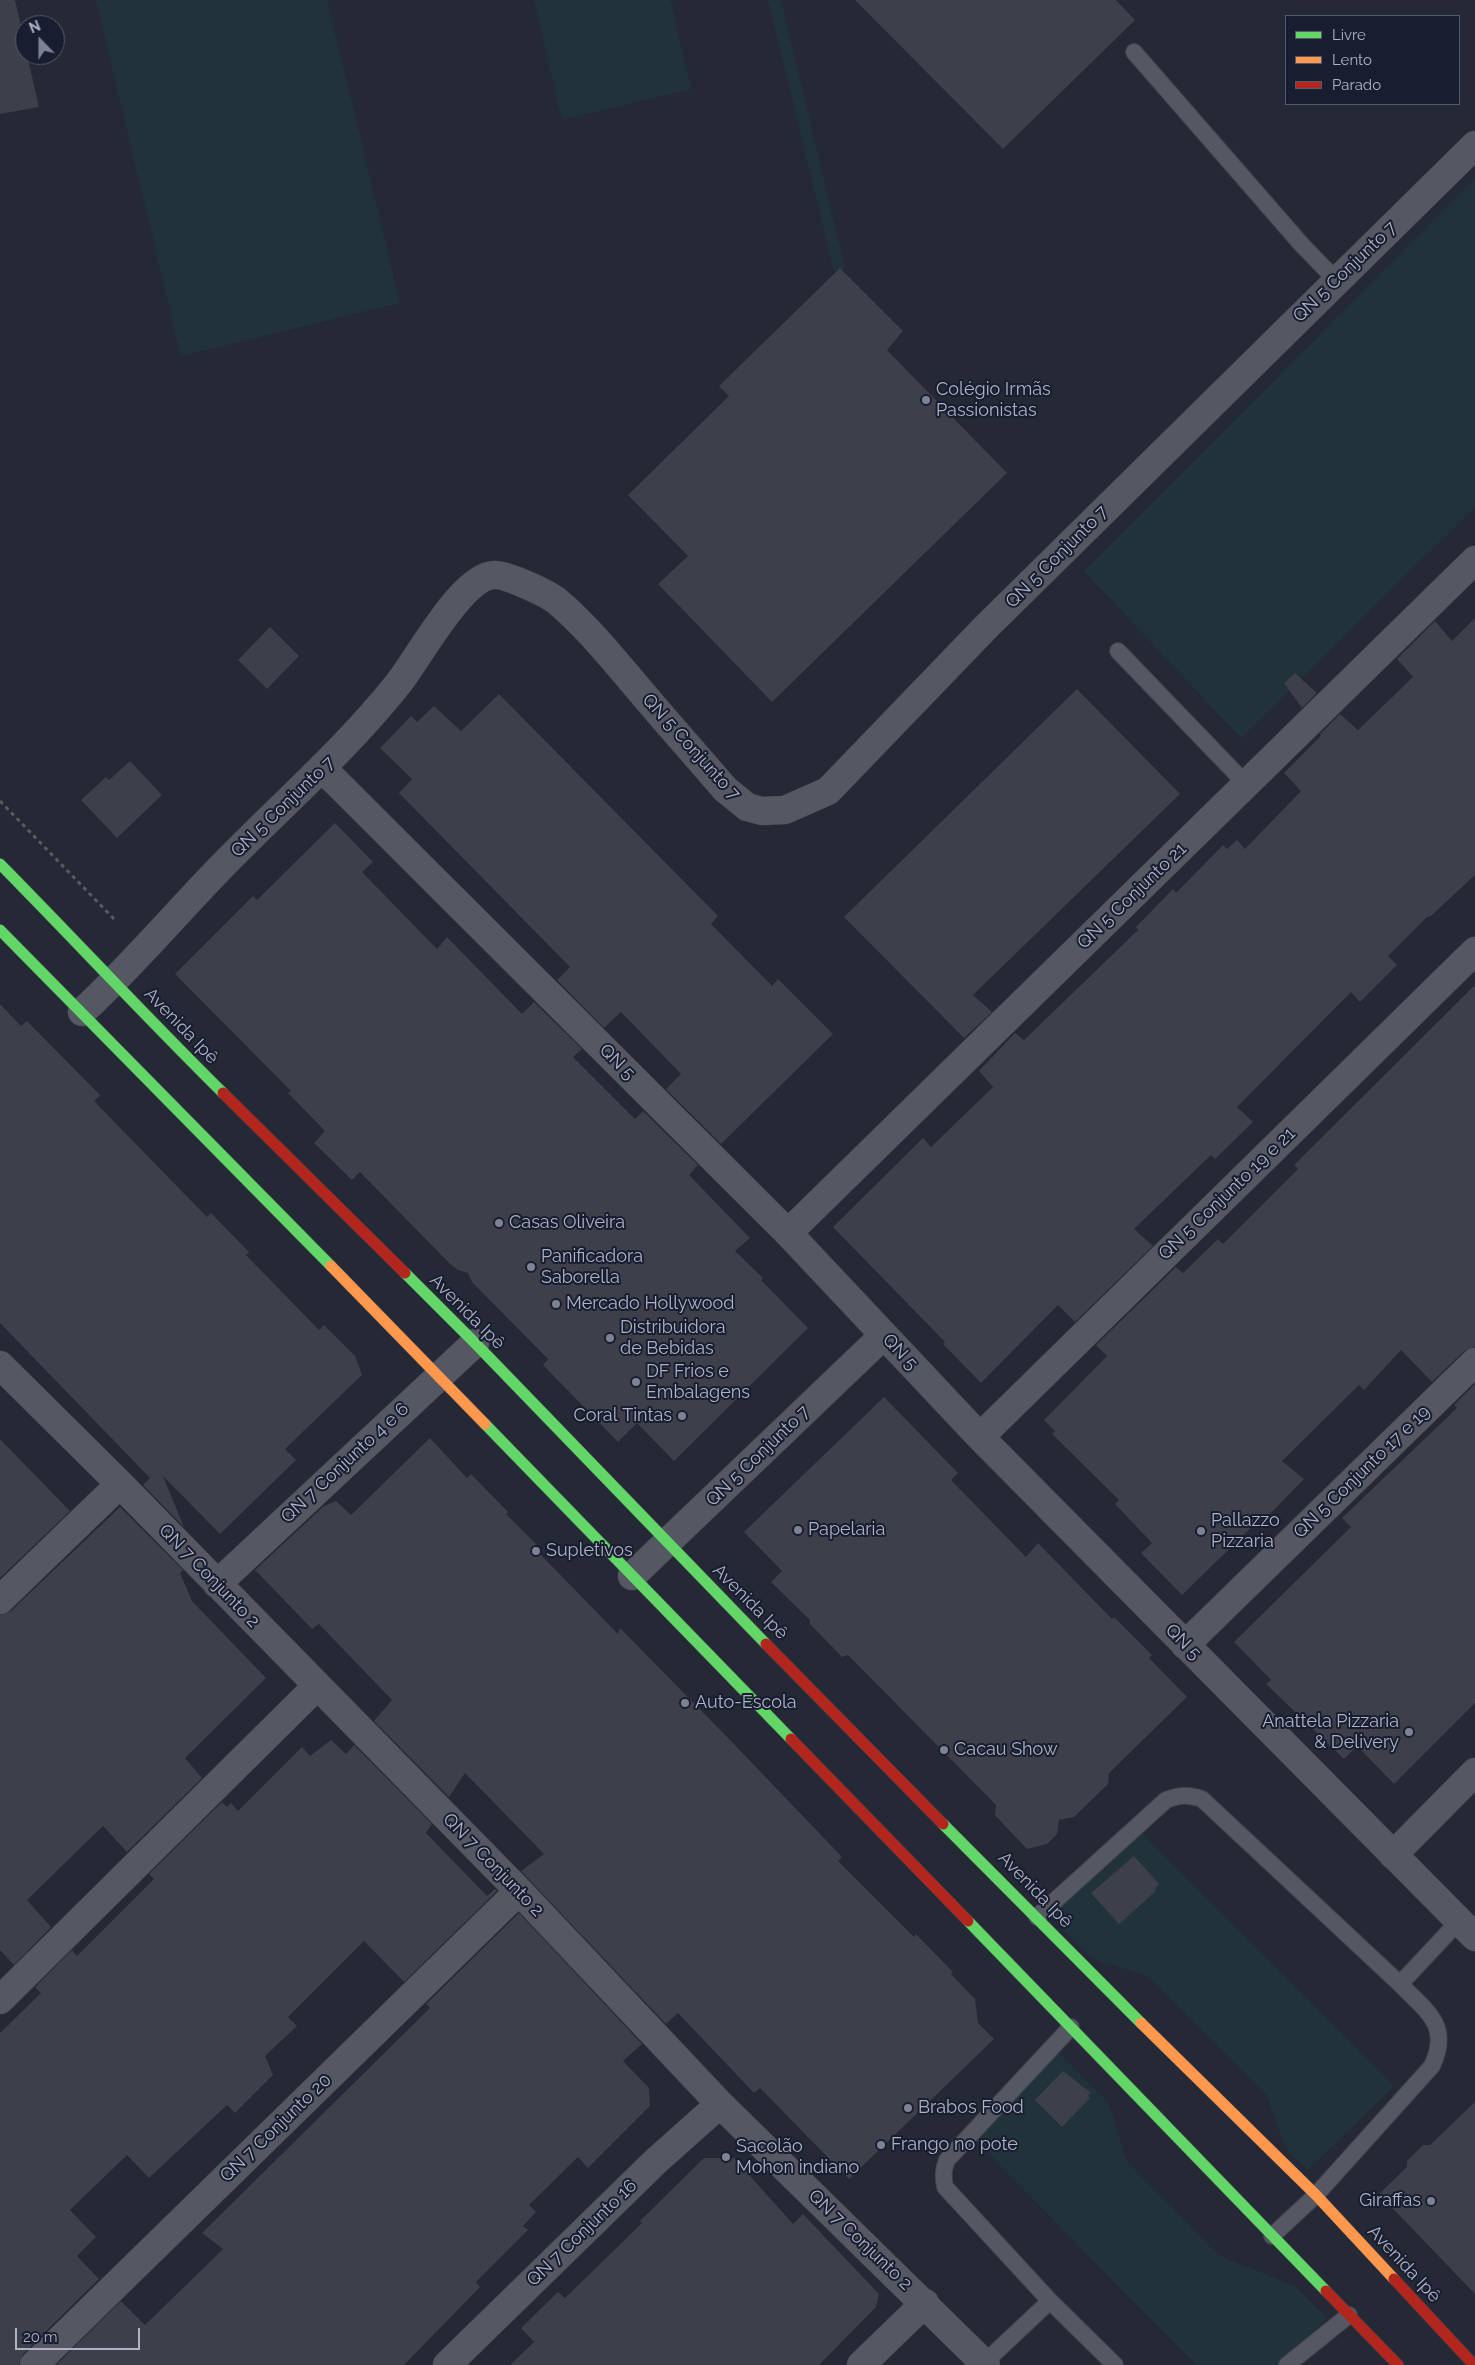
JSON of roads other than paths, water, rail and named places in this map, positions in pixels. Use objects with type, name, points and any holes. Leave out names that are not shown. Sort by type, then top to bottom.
[{"type":"street","name":"QN 5 Conjunto 7","points":[[82,1012],[115,981],[239,849],[323,769],[383,703],[413,666],[443,619],[471,585],[495,575],[505,577],[556,599],[591,634],[725,790],[747,807],[762,811],[785,810],[828,791],[985,628],[1475,145]]},
{"type":"street","name":"QN 5 Conjunto 21","points":[[788,1233],[1475,560]]},
{"type":"street","name":"QN 5","points":[[323,769],[788,1233],[980,1437],[1467,1929]]},
{"type":"street","name":"Avenida Ipê","points":[[0,864],[115,981],[151,1022],[475,1343],[667,1544],[1108,1991],[1316,2195],[1474,2365]]},
{"type":"street","points":[[0,930],[438,1375],[1398,2365]]},
{"type":"street","name":"QN 5 Conjunto 19 e 21","points":[[980,1437],[1475,951]]},
{"type":"street","name":"QN 5 Conjunto 7","points":[[632,1576],[884,1335]]},
{"type":"street","name":"QN 7 Conjunto 4 e 6","points":[[217,1584],[438,1375],[475,1343]]},
{"type":"street","name":"QN 5 Conjunto 17 e 19","points":[[1185,1645],[1475,1362]]},
{"type":"street","name":"QN 7 Conjunto 2","points":[[0,1365],[120,1484],[316,1687],[519,1891],[720,2104],[925,2303],[985,2364]]},
{"type":"street","points":[[0,1600],[120,1484]]},
{"type":"street","points":[[0,2000],[316,1687]]},
{"type":"street","points":[[1393,1855],[1475,1772]]},
{"type":"street","name":"QN 7 Conjunto 20","points":[[34,2365],[519,1891]]},
{"type":"street","name":"QN 7 Conjunto 16","points":[[447,2365],[656,2160],[720,2104]]},
{"type":"street","points":[[860,2365],[925,2303]]},
{"type":"lane","points":[[1134,52],[1302,246],[1336,280]]},
{"type":"lane","points":[[1118,651],[1246,784]]},
{"type":"lane","points":[[1037,1917],[1166,1800],[1180,1795],[1190,1795],[1202,1799],[1400,1984],[1430,2015],[1439,2032],[1440,2049],[1432,2066],[1316,2195],[1272,2236]]},
{"type":"lane","points":[[1400,1984],[1467,1929]]},
{"type":"lane","points":[[1072,2027],[947,2160],[943,2169],[945,2187],[1050,2301],[1115,2365]]},
{"type":"lane","points":[[985,2364],[1050,2301]]},
{"type":"lane","points":[[1287,2365],[1349,2315]]},
{"type":"place","name":"Colégio Irmãs Passionistas","points":[[926,400]]},
{"type":"place","name":"Casas Oliveira","points":[[499,1223]]},
{"type":"place","name":"Panificadora Saborella","points":[[531,1267]]},
{"type":"place","name":"Mercado Hollywood","points":[[556,1304]]},
{"type":"place","name":"Distribuidora de Bebidas","points":[[610,1338]]},
{"type":"place","name":"DF Frios e Embalagens","points":[[636,1382]]},
{"type":"place","name":"Coral Tintas","points":[[682,1416]]},
{"type":"place","name":"Papelaria","points":[[798,1530]]},
{"type":"place","name":"Pallazzo Pizzaria","points":[[1201,1531]]},
{"type":"place","name":"Supletivos","points":[[536,1551]]},
{"type":"place","name":"Auto-Escola","points":[[685,1703]]},
{"type":"place","name":"Anattela Pizzaria & Delivery","points":[[1409,1732]]},
{"type":"place","name":"Cacau Show","points":[[944,1750]]},
{"type":"place","name":"Brabos Food","points":[[908,2108]]},
{"type":"place","name":"Frango no pote","points":[[881,2145]]},
{"type":"place","name":"Sacolão Mohon indiano","points":[[726,2157]]},
{"type":"place","name":"Giraffas","points":[[1431,2201]]}]
